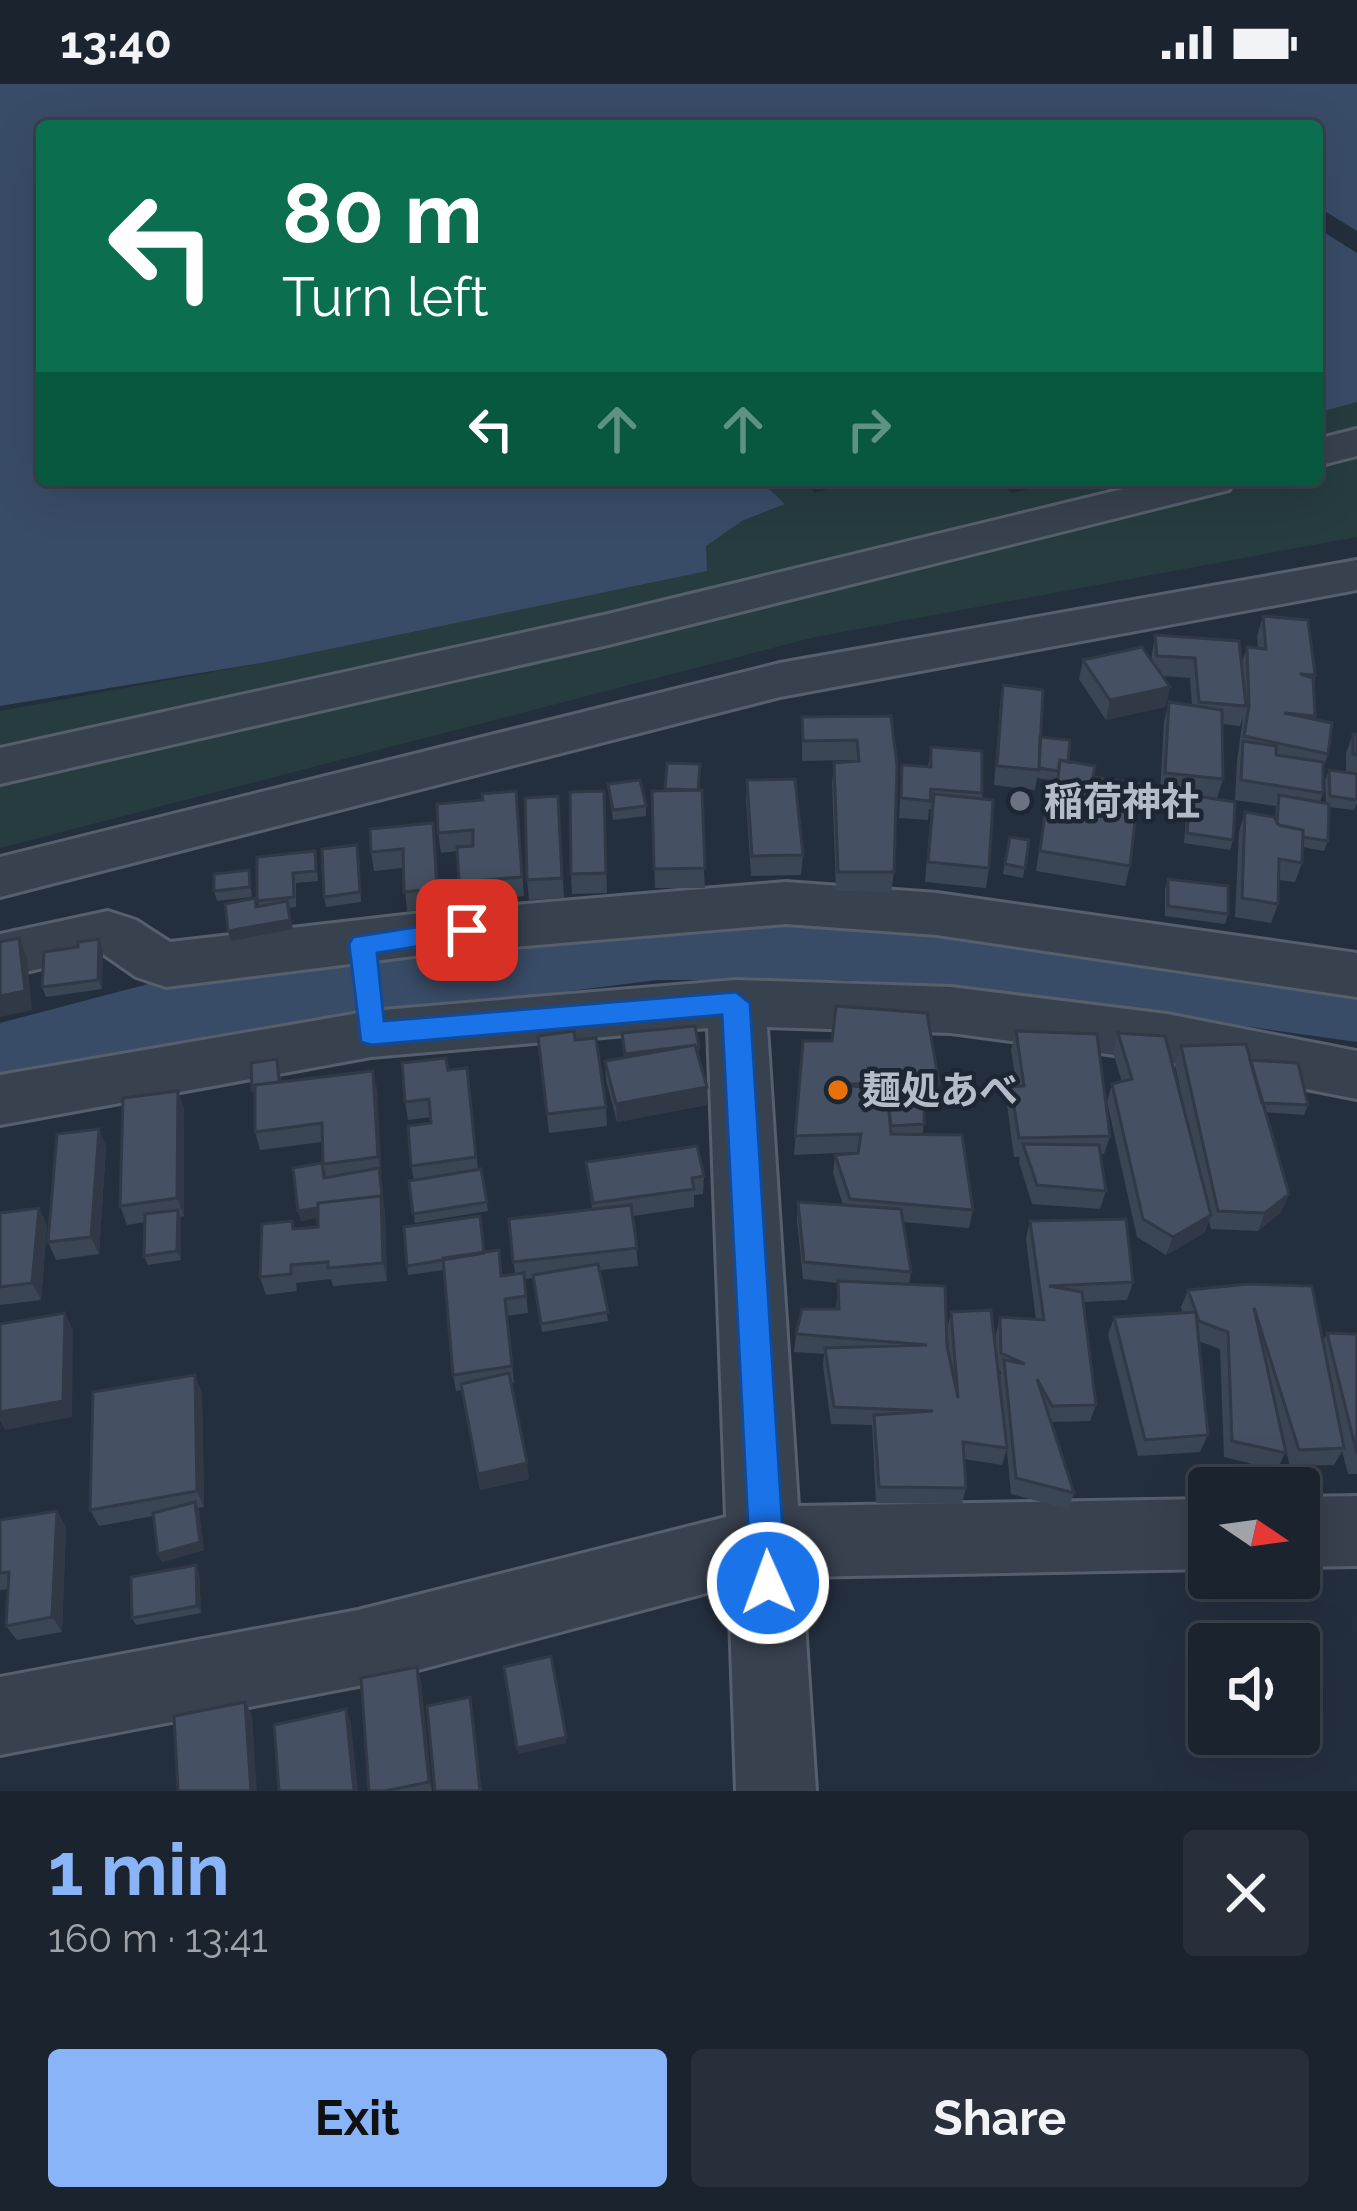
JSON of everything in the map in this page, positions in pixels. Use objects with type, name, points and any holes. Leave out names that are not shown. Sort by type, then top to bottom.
[{"type":"street","points":[[1323,450],[1357,442]]},
{"type":"street","points":[[0,766],[807,583],[1189,486]]},
{"type":"street","points":[[0,877],[780,680],[1357,575]]},
{"type":"street","points":[[0,956],[108,932],[120,935],[141,958],[166,965],[451,931],[786,903],[937,914],[1357,975]]},
{"type":"street","points":[[363,944],[371,1034]]},
{"type":"street","points":[[736,1003],[767,1542],[776,1791]]},
{"type":"street","points":[[0,1100],[371,1034],[736,1003],[951,1010],[1167,1038],[1357,1076]]},
{"type":"street","points":[[1320,1532],[1357,1531]]},
{"type":"street","points":[[0,1715],[358,1648],[767,1542],[1188,1534]]},
{"type":"green space","points":[[1357,402],[1357,537],[815,637],[0,848],[0,711],[267,662],[707,570],[705,546],[742,521],[784,504],[765,486],[807,486],[815,493],[844,486],[996,486],[1013,493],[1040,486],[1323,486],[1323,411]]},
{"type":"water","points":[[0,84],[1357,84],[1357,231],[1323,210],[1323,120],[36,120],[36,486],[766,486],[785,504],[742,521],[706,546],[707,571],[267,662],[0,706]]},
{"type":"water","points":[[1323,232],[1357,253],[1357,402],[1323,411]]},
{"type":"building","points":[[1263,616],[1308,620],[1315,675],[1300,674],[1313,678],[1315,716],[1284,713],[1332,723],[1328,754],[1244,736],[1249,706],[1247,647],[1266,649]]},
{"type":"building","points":[[1155,635],[1239,641],[1246,706],[1199,702],[1195,658],[1157,656]]},
{"type":"building","points":[[1142,647],[1170,687],[1110,700],[1083,660]]},
{"type":"building","points":[[1003,685],[1043,690],[1039,770],[997,766]]},
{"type":"building","points":[[1169,702],[1222,710],[1223,779],[1165,773]]},
{"type":"building","points":[[891,716],[897,766],[894,872],[838,872],[834,763],[859,761],[857,740],[803,741],[802,717]]},
{"type":"building","points":[[1040,737],[1070,740],[1068,762],[1060,760],[1058,771],[1039,768]]},
{"type":"building","points":[[1243,741],[1276,746],[1276,755],[1323,762],[1323,793],[1241,780]]},
{"type":"building","points":[[931,747],[982,751],[982,793],[931,789],[930,801],[901,798],[902,765],[931,767]]},
{"type":"building","points":[[1060,760],[1095,766],[1093,777],[1139,784],[1130,866],[1040,851],[1046,805],[1079,810],[1082,792],[1057,788]]},
{"type":"building","points":[[667,763],[700,764],[698,790],[665,789]]},
{"type":"building","points":[[1329,770],[1357,774],[1357,800],[1330,796]]},
{"type":"building","points":[[795,779],[803,855],[752,856],[747,780]]},
{"type":"building","points":[[640,780],[646,806],[613,810],[608,784]]},
{"type":"building","points":[[702,790],[705,868],[654,869],[652,791]]},
{"type":"building","points":[[516,791],[522,877],[459,882],[457,847],[473,846],[473,830],[438,833],[437,804]]},
{"type":"building","points":[[604,791],[606,873],[571,874],[570,792]]},
{"type":"building","points":[[934,794],[993,800],[989,868],[928,862]]},
{"type":"building","points":[[1190,795],[1235,802],[1233,840],[1187,833]]},
{"type":"building","points":[[1279,795],[1329,804],[1328,841],[1303,837],[1303,830],[1279,825]]},
{"type":"building","points":[[558,796],[562,878],[527,880],[525,798]]},
{"type":"building","points":[[1245,812],[1274,817],[1279,825],[1303,830],[1302,863],[1279,859],[1278,904],[1242,898]]},
{"type":"building","points":[[433,823],[437,889],[404,892],[403,849],[371,852],[370,829]]},
{"type":"building","points":[[1010,837],[1029,840],[1025,868],[1005,864]]},
{"type":"building","points":[[357,845],[360,892],[324,897],[322,849]]},
{"type":"building","points":[[315,851],[316,871],[293,873],[294,897],[257,901],[257,857]]},
{"type":"building","points":[[249,870],[250,887],[214,891],[214,874]]},
{"type":"building","points":[[1168,879],[1228,886],[1228,914],[1168,906]]},
{"type":"building","points":[[255,898],[256,907],[287,901],[290,920],[228,931],[225,904]]},
{"type":"building","points":[[19,938],[25,991],[0,996],[0,942]]},
{"type":"building","points":[[99,939],[98,980],[42,987],[44,952]]},
{"type":"building","points":[[836,1006],[927,1013],[939,1083],[828,1084],[887,1089],[891,1134],[962,1135],[973,1210],[850,1199],[835,1155],[858,1153],[861,1134],[795,1136],[803,1041],[832,1041]]},
{"type":"building","points":[[695,1026],[699,1047],[625,1054],[622,1033]]},
{"type":"building","points":[[574,1031],[575,1040],[596,1038],[606,1107],[547,1114],[538,1036]]},
{"type":"building","points":[[1016,1031],[1097,1034],[1110,1136],[1019,1138],[1011,1087],[1024,1086]]},
{"type":"building","points":[[1118,1033],[1165,1036],[1211,1215],[1173,1237],[1143,1219],[1112,1084],[1132,1079]]},
{"type":"building","points":[[1246,1044],[1289,1194],[1265,1213],[1218,1211],[1181,1046]]},
{"type":"building","points":[[695,1045],[707,1087],[616,1104],[605,1061]]},
{"type":"building","points":[[446,1058],[448,1070],[467,1068],[476,1157],[411,1166],[408,1126],[431,1123],[429,1099],[405,1102],[402,1063]]},
{"type":"building","points":[[277,1059],[279,1082],[255,1085],[252,1091],[251,1063]]},
{"type":"building","points":[[1250,1060],[1298,1063],[1308,1105],[1262,1103]]},
{"type":"building","points":[[373,1071],[378,1157],[323,1164],[322,1123],[255,1132],[255,1085]]},
{"type":"building","points":[[178,1091],[177,1198],[120,1206],[123,1098]]},
{"type":"building","points":[[888,1098],[924,1100],[924,1124],[891,1126]]},
{"type":"building","points":[[99,1129],[91,1237],[48,1242],[57,1134]]},
{"type":"building","points":[[1023,1144],[1099,1145],[1106,1191],[1037,1185]]},
{"type":"building","points":[[697,1146],[704,1176],[692,1178],[694,1189],[593,1203],[586,1162]]},
{"type":"building","points":[[322,1163],[324,1178],[379,1168],[382,1196],[318,1203],[318,1208],[298,1211],[293,1168]]},
{"type":"building","points":[[481,1169],[487,1202],[413,1214],[409,1181]]},
{"type":"building","points":[[381,1196],[383,1263],[328,1268],[328,1262],[291,1265],[291,1274],[260,1277],[262,1224],[292,1221],[293,1229],[318,1227],[318,1203]]},
{"type":"building","points":[[798,1202],[901,1209],[911,1272],[804,1262]]},
{"type":"building","points":[[631,1205],[637,1248],[513,1262],[509,1219]]},
{"type":"building","points":[[39,1208],[32,1283],[0,1287],[0,1213]]},
{"type":"building","points":[[178,1210],[177,1251],[144,1256],[145,1214]]},
{"type":"building","points":[[480,1216],[484,1253],[407,1266],[404,1227]]},
{"type":"building","points":[[1126,1219],[1133,1282],[1049,1286],[1082,1292],[1096,1405],[1052,1406],[1037,1379],[1074,1493],[1016,1478],[1004,1360],[1025,1364],[1001,1353],[1000,1317],[1044,1320],[1030,1221]]},
{"type":"building","points":[[499,1250],[501,1276],[524,1273],[526,1296],[505,1299],[512,1366],[453,1375],[443,1258]]},
{"type":"building","points":[[598,1264],[608,1312],[541,1324],[533,1275]]},
{"type":"building","points":[[838,1281],[945,1286],[947,1346],[958,1398],[951,1312],[991,1310],[1007,1448],[963,1442],[966,1488],[879,1487],[874,1415],[933,1411],[834,1407],[825,1348],[927,1345],[796,1334],[802,1309],[839,1309]]},
{"type":"building","points":[[1249,1284],[1312,1286],[1344,1448],[1299,1450],[1254,1308],[1286,1453],[1232,1441],[1228,1332],[1199,1321],[1196,1313],[1208,1435],[1145,1440],[1114,1317],[1196,1312],[1188,1290]]},
{"type":"building","points":[[65,1313],[63,1401],[0,1412],[0,1324]]},
{"type":"building","points":[[1327,1333],[1357,1334],[1357,1454]]},
{"type":"building","points":[[509,1373],[527,1463],[478,1474],[461,1384]]},
{"type":"building","points":[[195,1375],[197,1491],[90,1510],[93,1392]]},
{"type":"building","points":[[195,1502],[200,1542],[158,1554],[153,1513]]},
{"type":"building","points":[[57,1511],[52,1617],[6,1626],[9,1572],[0,1573],[0,1520]]},
{"type":"building","points":[[196,1565],[197,1606],[132,1618],[131,1577]]},
{"type":"building","points":[[551,1656],[566,1737],[517,1748],[504,1667]]},
{"type":"building","points":[[417,1667],[429,1782],[369,1791],[361,1678]]},
{"type":"building","points":[[470,1697],[480,1791],[435,1791],[427,1706]]},
{"type":"building","points":[[245,1702],[251,1791],[178,1791],[174,1716]]},
{"type":"building","points":[[346,1709],[354,1791],[279,1791],[274,1725]]},
{"type":"waterway","points":[[0,1058],[209,1002],[657,948],[845,948],[1031,964],[1357,1008]]},
{"type":"place","name":"稲荷神社","points":[[1020,801]]},
{"type":"place","name":"麺処あべ","points":[[838,1090]]},
{"type":"route","points":[[467,930],[363,944],[371,1034],[736,1003],[768,1583]]}]
